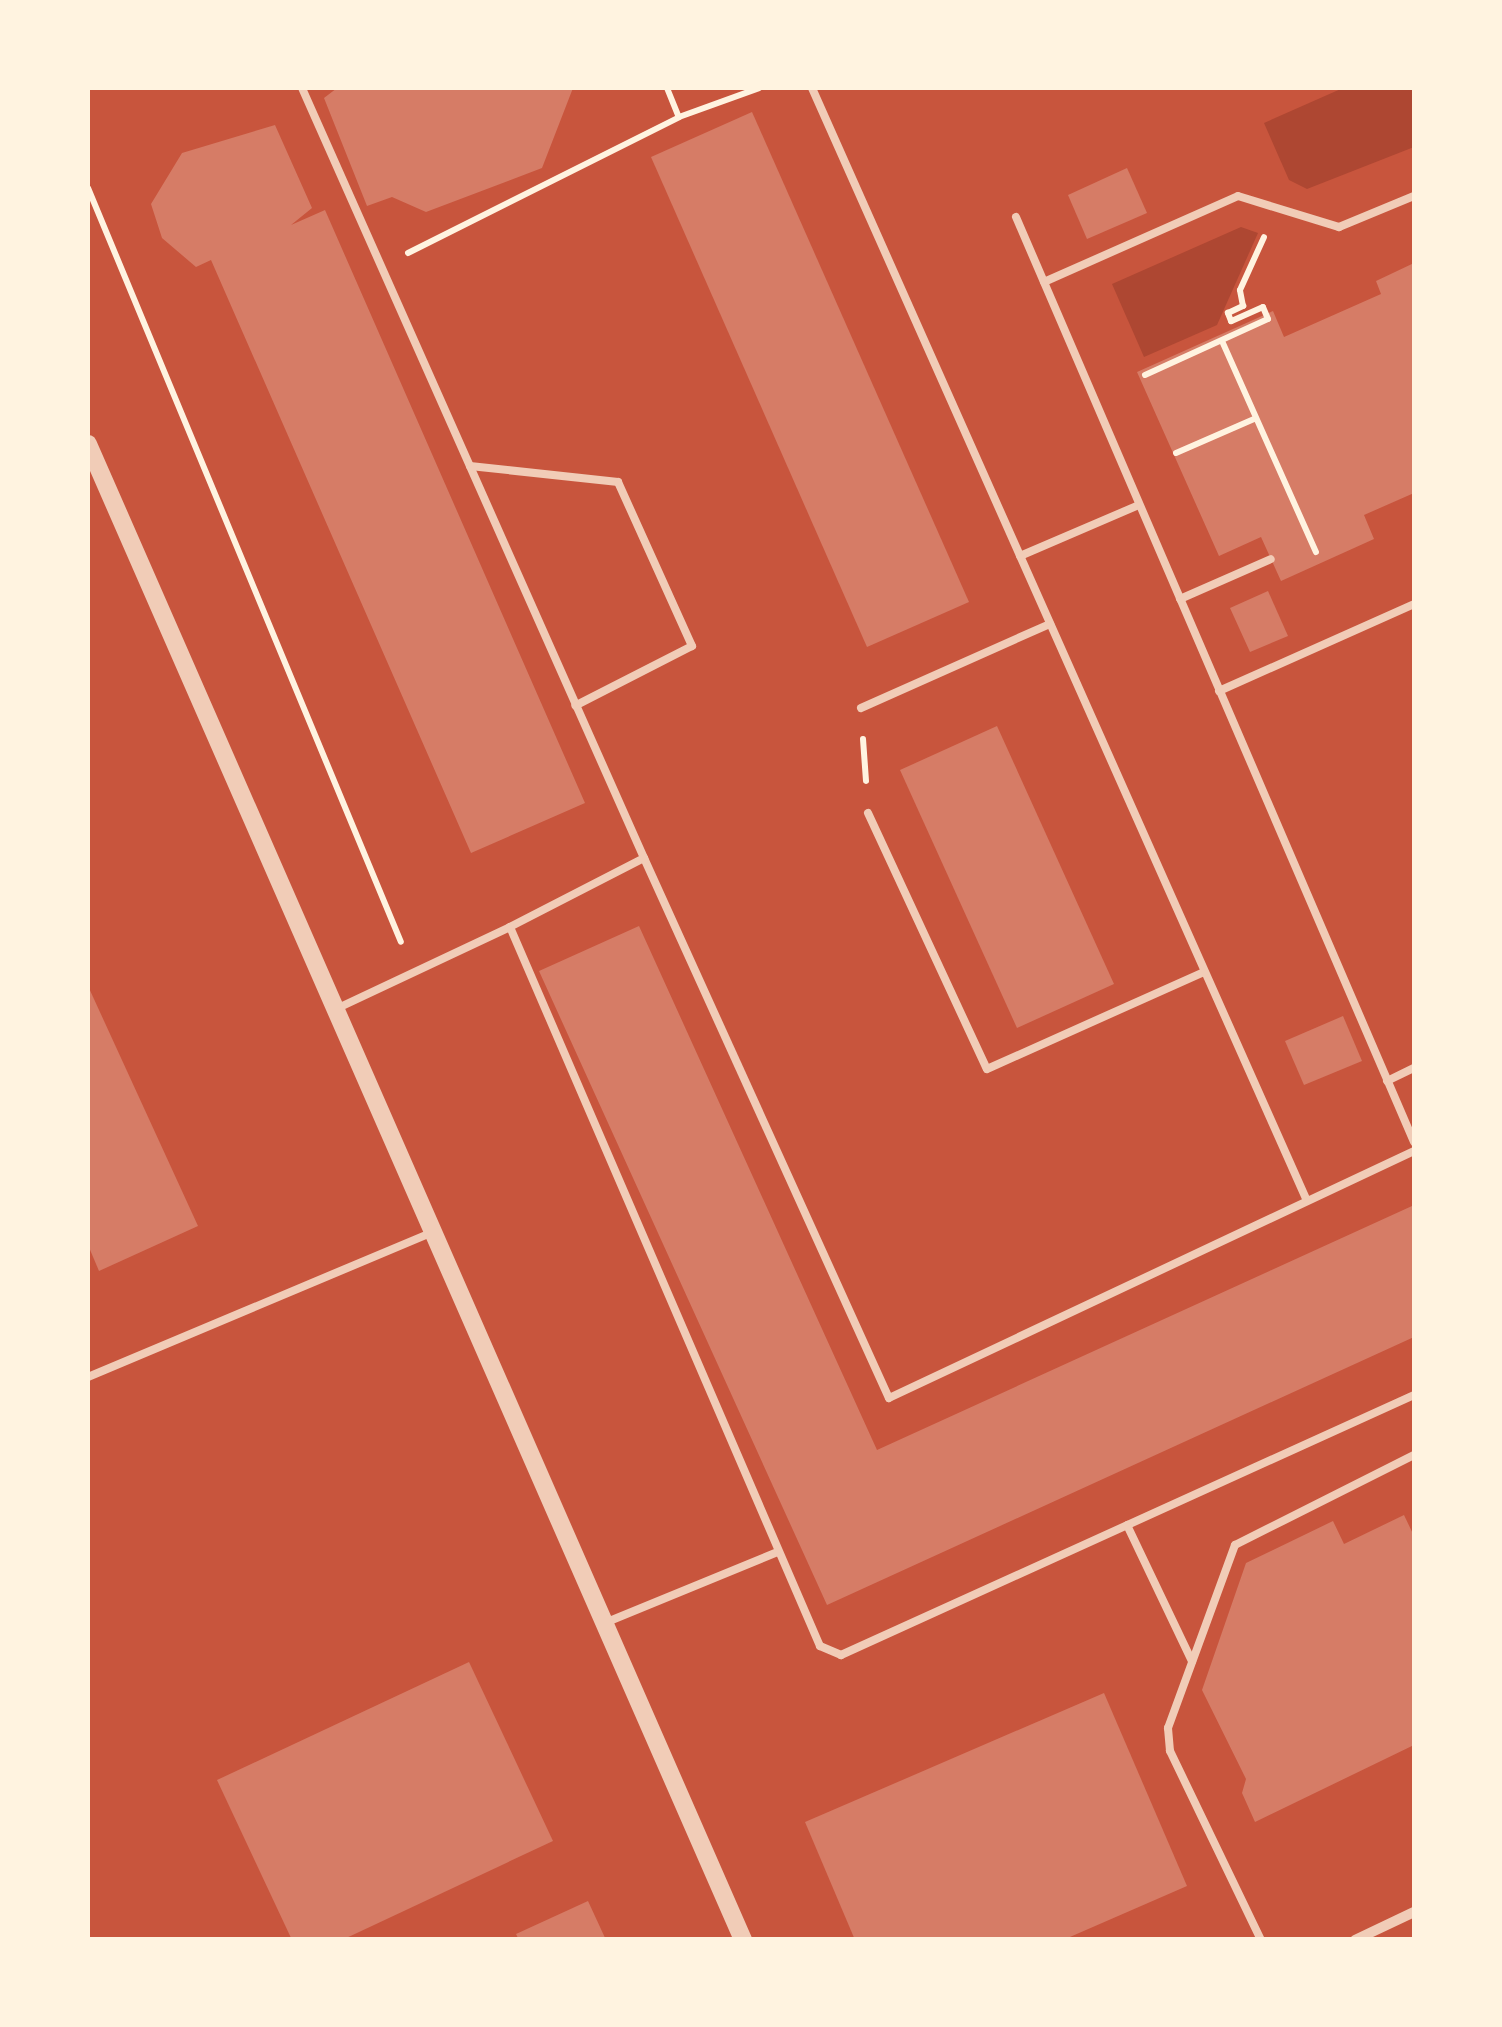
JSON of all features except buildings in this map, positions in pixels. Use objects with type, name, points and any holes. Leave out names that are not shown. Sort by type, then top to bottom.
[{"type":"street","points":[[88,444],[743,1940]]},
{"type":"street","points":[[1355,1940],[1414,1912]]},
{"type":"lane","points":[[302,88],[575,706],[889,1398],[1414,1151]]},
{"type":"lane","points":[[812,88],[1307,1201]]},
{"type":"lane","points":[[1044,282],[1238,196],[1278,204],[1339,226],[1414,196]]},
{"type":"lane","points":[[1016,217],[1414,1142]]},
{"type":"lane","points":[[470,466],[618,482],[692,646],[575,706]]},
{"type":"lane","points":[[1020,556],[1139,505]]},
{"type":"lane","points":[[1180,600],[1271,559]]},
{"type":"lane","points":[[1219,690],[1414,604]]},
{"type":"lane","points":[[860,708],[1050,624]]},
{"type":"lane","points":[[868,812],[987,1069],[1204,972]]},
{"type":"lane","points":[[334,1010],[415,976],[644,858]]},
{"type":"lane","points":[[510,927],[820,1646],[840,1655],[1414,1395]]},
{"type":"lane","points":[[1387,1081],[1414,1068]]},
{"type":"lane","points":[[88,1377],[431,1234]]},
{"type":"lane","points":[[1261,1940],[1166,1739],[1234,1545],[1414,1455]]},
{"type":"lane","points":[[1126,1525],[1192,1661]]},
{"type":"lane","points":[[604,1623],[778,1552]]},
{"type":"path","points":[[667,88],[679,117]]},
{"type":"path","points":[[382,265],[679,117],[759,88]]},
{"type":"path","points":[[88,188],[415,976]]},
{"type":"path","points":[[1145,375],[1268,319],[1263,307],[1231,321],[1228,312],[1242,306],[1240,290],[1278,204]]},
{"type":"path","points":[[1222,341],[1316,552]]},
{"type":"path","points":[[1176,453],[1256,418]]},
{"type":"path","points":[[860,708],[868,812]]},
{"type":"shaded area","points":[[1343,88],[1414,88],[1414,147],[1307,189],[1289,180],[1264,123]]},
{"type":"shaded area","points":[[1241,227],[1258,233],[1217,325],[1144,357],[1112,284]]}]
